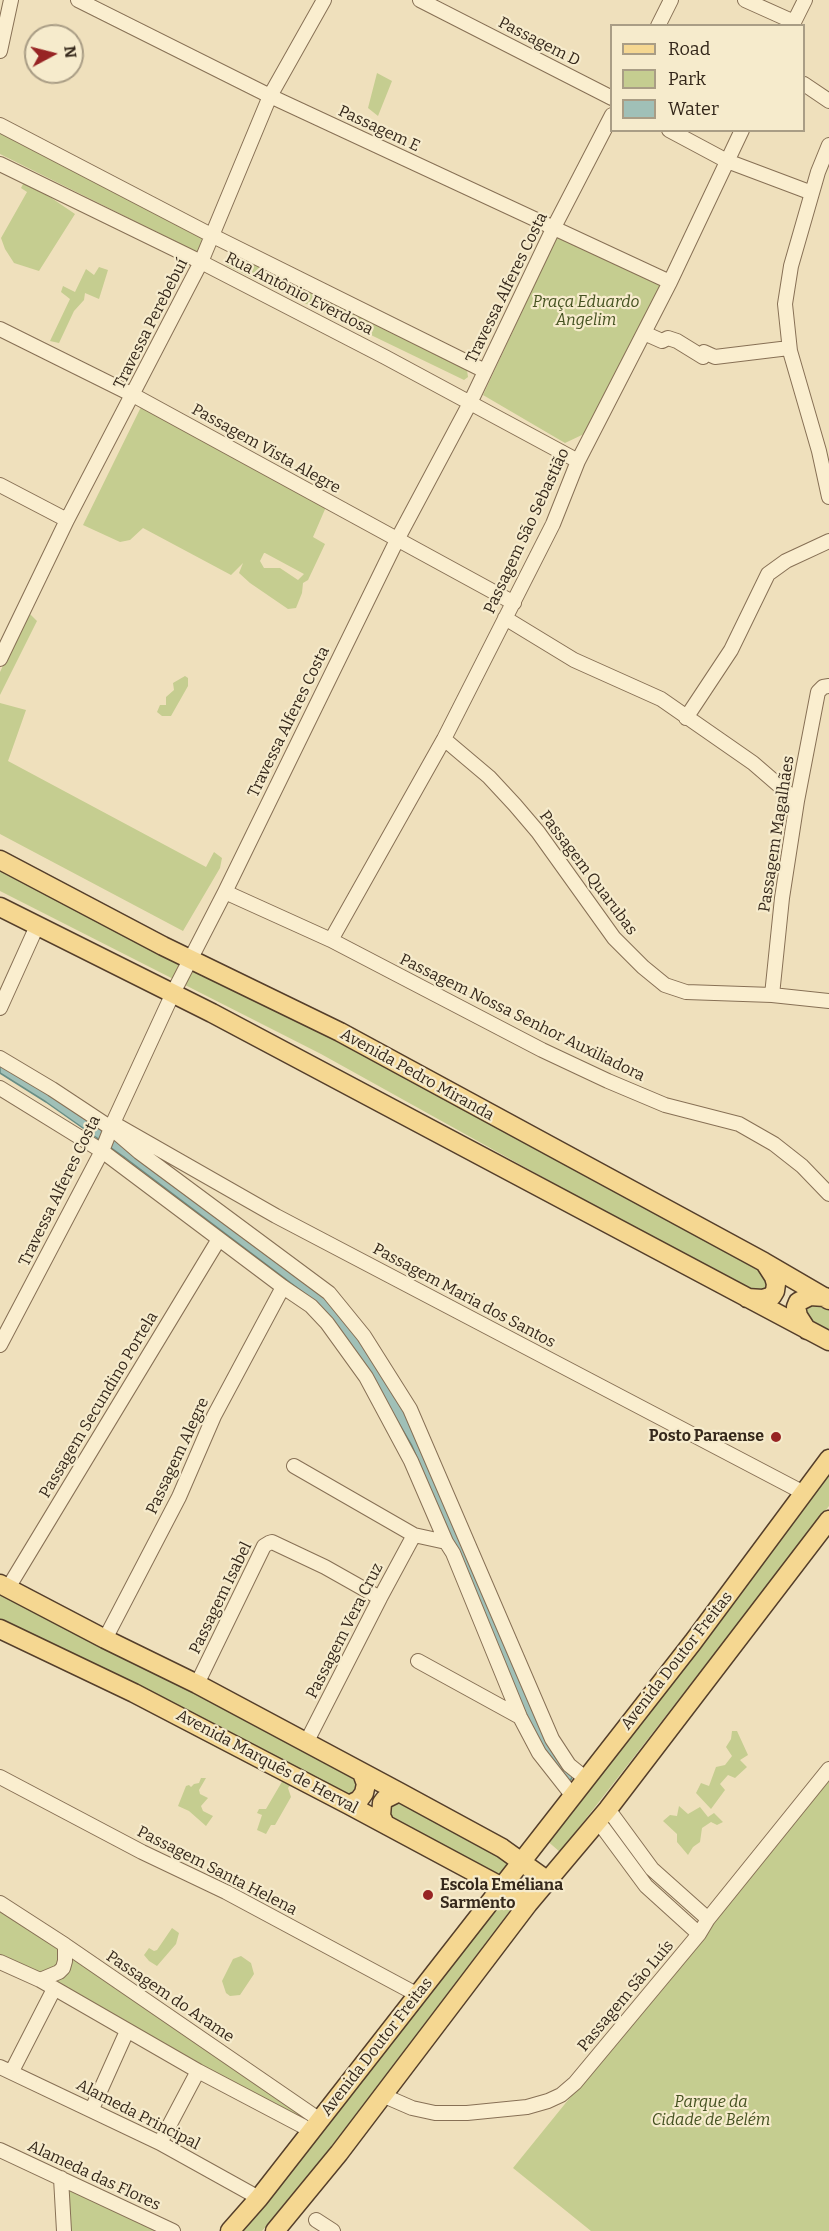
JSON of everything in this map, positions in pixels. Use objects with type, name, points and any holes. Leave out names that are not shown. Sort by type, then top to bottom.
[{"type":"main road","name":"Avenida Pedro Miranda","points":[[0,860],[190,959],[339,1032],[827,1298]]},
{"type":"main road","points":[[0,907],[173,993],[829,1341]]},
{"type":"main road","points":[[746,1298],[763,1299],[772,1296],[775,1291],[774,1277],[764,1262]]},
{"type":"main road","points":[[807,1330],[798,1317],[796,1307],[798,1302],[810,1296],[827,1298]]},
{"type":"main road","name":"Avenida Doutor Freitas","points":[[230,2231],[259,2198],[521,1861],[539,1841],[572,1795],[693,1642],[829,1459]]},
{"type":"main road","name":"Avenida Doutor Freitas","points":[[275,2231],[317,2181],[528,1904],[603,1815],[829,1520]]},
{"type":"main road","points":[[4,1586],[197,1684],[399,1792],[521,1861],[548,1881]]},
{"type":"main road","name":"Avenida Marquês de Herval","points":[[0,1629],[134,1693],[350,1805],[502,1887],[528,1904]]},
{"type":"main road","points":[[350,1805],[359,1800],[364,1793],[366,1784],[362,1773]]},
{"type":"main road","points":[[385,1824],[381,1816],[382,1803],[399,1792]]},
{"type":"street","points":[[0,51],[11,0]]},
{"type":"street","name":"Passagem E","points":[[78,0],[270,96],[670,282]]},
{"type":"street","name":"Travessa Perebebuí","points":[[0,659],[67,520],[201,262],[270,96],[324,0]]},
{"type":"street","name":"Passagem D","points":[[420,0],[610,97]]},
{"type":"street","points":[[659,24],[671,0]]},
{"type":"street","points":[[745,0],[793,24],[805,0]]},
{"type":"street","points":[[805,85],[829,101]]},
{"type":"street","name":"Travessa Alferes Costa","points":[[0,1345],[102,1151],[173,993],[225,892],[397,540],[470,403],[553,229],[610,119]]},
{"type":"street","name":"Rua Antônio Everdosa","points":[[0,125],[213,236],[485,371]]},
{"type":"street","points":[[673,132],[726,161],[813,193]]},
{"type":"street","name":"Passagem São Sebastião","points":[[331,940],[444,739],[514,603],[552,524],[578,461],[670,282],[741,132]]},
{"type":"street","points":[[829,146],[791,266],[785,304],[789,348],[824,451],[829,497]]},
{"type":"street","name":"Rua Antônio Everdosa","points":[[0,164],[201,262],[578,461]]},
{"type":"street","name":"Passagem Vista Alegre","points":[[0,329],[133,395],[514,603]]},
{"type":"street","points":[[644,333],[662,341],[668,338],[677,341],[703,357],[704,352],[715,357],[789,348]]},
{"type":"street","points":[[0,485],[67,520]]},
{"type":"street","points":[[686,718],[731,650],[768,574],[786,561],[829,541]]},
{"type":"street","points":[[505,618],[574,660],[661,699],[753,763],[797,801]]},
{"type":"street","name":"Passagem Magalhães","points":[[772,995],[782,898],[797,801],[818,692],[823,687],[829,686]]},
{"type":"street","name":"Passagem Quarubas","points":[[444,739],[489,777],[515,805],[538,832],[614,938],[642,968],[664,985],[686,992],[772,995],[829,1001]]},
{"type":"street","name":"Passagem Nossa Senhor Auxiliadora","points":[[225,892],[331,940],[542,1050],[608,1081],[665,1105],[739,1124],[774,1144],[802,1166],[829,1194]]},
{"type":"street","points":[[0,1008],[37,926]]},
{"type":"street","points":[[0,1058],[112,1125],[139,1152],[328,1293],[364,1336],[410,1409],[552,1739],[569,1765],[585,1779]]},
{"type":"street","points":[[0,1088],[102,1151],[311,1306],[327,1323],[366,1377],[411,1461],[520,1717],[539,1753],[572,1795]]},
{"type":"street","name":"Passagem Maria dos Santos","points":[[112,1125],[276,1216],[804,1493]]},
{"type":"street","name":"Passagem Secundino Portela","points":[[4,1586],[219,1239]]},
{"type":"street","name":"Passagem Alegre","points":[[105,1639],[179,1497],[214,1416],[283,1287]]},
{"type":"street","points":[[294,1466],[414,1535],[449,1548],[470,1547]]},
{"type":"street","name":"Passagem Vera Cruz","points":[[306,1743],[414,1535]]},
{"type":"street","name":"Passagem Isabel","points":[[197,1684],[264,1546],[269,1543],[325,1567],[380,1598]]},
{"type":"street","points":[[418,1661],[520,1717]]},
{"type":"street","name":"Passagem São Luís","points":[[382,2095],[412,2108],[435,2113],[467,2113],[527,2107],[561,2095],[576,2083],[699,1935],[708,1919],[829,1769]]},
{"type":"street","name":"Passagem Santa Helena","points":[[0,1777],[142,1852],[225,1892],[418,1995]]},
{"type":"street","points":[[603,1815],[652,1869],[708,1919]]},
{"type":"street","points":[[603,1815],[646,1886],[699,1935]]},
{"type":"street","name":"Passagem do Arame","points":[[0,1903],[65,1945],[316,2125]]},
{"type":"street","points":[[40,1980],[63,1968],[65,1945]]},
{"type":"street","points":[[0,1962],[40,1980],[198,2071],[316,2125]]},
{"type":"street","points":[[6,2069],[54,1989]]},
{"type":"street","points":[[92,2109],[127,2031]]},
{"type":"street","name":"Alameda Principal","points":[[6,2069],[160,2143],[259,2198]]},
{"type":"street","points":[[160,2143],[198,2071]]},
{"type":"street","name":"Alameda das Flores","points":[[0,2150],[173,2231]]},
{"type":"street","points":[[61,2178],[64,2231]]},
{"type":"street","points":[[316,2220],[333,2231]]},
{"type":"green space","points":[[377,73],[392,81],[378,116],[368,108]]},
{"type":"green space","points":[[0,131],[206,235],[197,252],[0,154]]},
{"type":"green space","points":[[25,180],[75,214],[39,271],[14,263],[1,238],[27,192],[21,188]]},
{"type":"green space","name":"Praça Eduardo Angelim","points":[[558,235],[668,284],[584,434],[565,443],[483,395]]},
{"type":"green space","points":[[233,250],[467,370],[468,377],[464,380],[226,265]]},
{"type":"green space","points":[[99,267],[108,270],[99,299],[85,293],[84,300],[74,311],[59,343],[50,341],[70,299],[61,292],[63,286],[75,292],[86,269],[94,275]]},
{"type":"green space","points":[[141,407],[326,507],[313,537],[325,544],[308,580],[303,583],[296,608],[288,609],[239,573],[243,563],[231,575],[143,528],[130,540],[120,542],[83,525]],"holes":[[[265,553],[304,574],[298,580],[280,568],[264,568],[260,561]]]},
{"type":"green space","points":[[28,612],[37,621],[0,695],[0,672]]},
{"type":"green space","points":[[185,676],[188,678],[188,686],[171,716],[162,716],[157,712],[160,705],[166,705],[166,697],[174,690],[173,683]]},
{"type":"green space","points":[[0,703],[26,710],[8,761],[206,867],[214,852],[222,858],[220,868],[183,931],[0,834]]},
{"type":"green space","points":[[0,866],[204,971],[201,977],[206,973],[216,976],[756,1264],[772,1286],[753,1294],[321,1054],[0,891]]},
{"type":"green space","points":[[807,1303],[829,1304],[829,1331],[808,1320]]},
{"type":"green space","points":[[829,1465],[829,1506],[560,1852],[545,1839]]},
{"type":"green space","points":[[0,1588],[360,1779],[353,1797],[0,1623]]},
{"type":"green space","points":[[732,1731],[737,1731],[748,1755],[740,1760],[747,1767],[735,1778],[728,1775],[720,1784],[725,1790],[711,1809],[696,1793],[701,1783],[709,1786],[716,1767],[725,1765],[732,1756],[726,1747],[731,1739]]},
{"type":"green space","name":"Parque da Cidade de Belém","points":[[829,1770],[829,2231],[591,2231],[513,2168],[722,1910]]},
{"type":"green space","points":[[201,1778],[206,1778],[199,1790],[200,1794],[208,1798],[201,1806],[203,1811],[213,1816],[206,1826],[189,1811],[178,1806],[186,1786],[191,1787],[199,1783]]},
{"type":"green space","points":[[283,1780],[292,1783],[288,1788],[291,1797],[275,1825],[271,1825],[266,1834],[257,1830],[262,1815],[257,1813],[259,1809],[266,1809]]},
{"type":"green space","points":[[399,1795],[509,1862],[507,1868],[497,1874],[387,1819],[385,1802]]},
{"type":"green space","points":[[679,1806],[688,1814],[700,1807],[708,1817],[714,1813],[723,1822],[717,1825],[711,1822],[702,1828],[700,1842],[688,1855],[677,1842],[677,1834],[663,1821],[670,1815],[677,1816]]},
{"type":"green space","points":[[501,1893],[516,1903],[296,2193],[262,2231],[234,2231]]},
{"type":"green space","points":[[0,1903],[320,2120],[312,2131],[0,1962]]},
{"type":"green space","points":[[172,1928],[179,1933],[176,1944],[157,1966],[144,1955],[149,1948],[157,1950]]},
{"type":"green space","points":[[241,1956],[251,1963],[254,1974],[240,1995],[230,1996],[226,1993],[222,1981],[233,1959]]},
{"type":"green space","points":[[65,2181],[167,2231],[69,2231]]},
{"type":"water","points":[[0,1060],[51,1092],[323,1296],[351,1325],[410,1420],[573,1776],[568,1784],[549,1760],[535,1735],[412,1446],[363,1362],[329,1317],[308,1296],[124,1157],[0,1073]]},
{"type":"place","name":"Posto Paraense","points":[[776,1437]]},
{"type":"place","name":"Escola Emeliana Sarmento","points":[[428,1895]]}]
